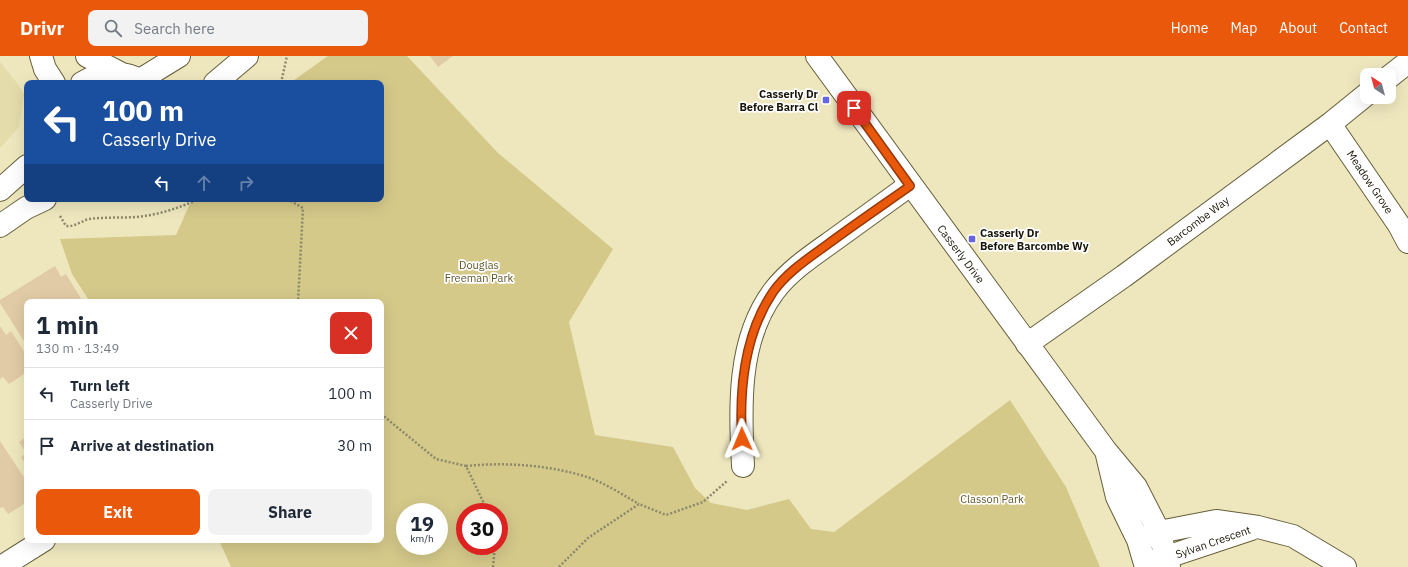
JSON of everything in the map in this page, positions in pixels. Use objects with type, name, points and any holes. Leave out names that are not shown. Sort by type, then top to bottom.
[{"type":"street","points":[[41,56],[45,69],[52,80]]},
{"type":"street","points":[[87,56],[120,73]]},
{"type":"street","points":[[144,80],[179,56]]},
{"type":"street","points":[[219,80],[247,56]]},
{"type":"street","name":"Casserly Drive","points":[[816,56],[1106,451],[1136,487],[1159,532],[1168,562]]},
{"type":"street","points":[[1396,71],[1408,62]]},
{"type":"street","points":[[86,80],[104,74],[120,73],[130,75],[141,80]]},
{"type":"street","name":"Barcombe Way","points":[[1027,344],[1124,276],[1330,124],[1360,100]]},
{"type":"street","name":"Meadow Grove","points":[[1330,124],[1399,225],[1408,242]]},
{"type":"street","points":[[0,190],[24,169]]},
{"type":"street","points":[[743,466],[741,425],[743,372],[759,317],[774,291],[796,268],[910,186]]},
{"type":"street","points":[[0,226],[26,208],[52,206]]},
{"type":"street","name":"Casserly Drive","points":[[1106,451],[1117,497],[1138,540],[1146,565]]},
{"type":"street","name":"Sylvan Crescent","points":[[1138,540],[1159,532],[1216,521],[1258,527],[1293,536],[1345,567]]},
{"type":"street","name":"Sylvan Crescent","points":[[1146,565],[1168,562],[1258,527]]},
{"type":"street","points":[[1,567],[39,543]]},
{"type":"path","points":[[282,80],[287,56]]},
{"type":"path","points":[[52,206],[66,226],[71,226],[87,220],[136,217],[154,214],[179,208],[192,202]]},
{"type":"path","points":[[292,202],[303,208],[298,299]]},
{"type":"path","points":[[384,416],[436,459],[466,466],[487,464],[544,468],[588,477],[639,504],[666,515],[703,502],[743,466]]},
{"type":"path","points":[[466,466],[484,503]]},
{"type":"path","points":[[559,567],[588,538],[639,504]]},
{"type":"path","points":[[493,567],[494,555]]},
{"type":"shaded area","points":[[0,62],[24,94],[19,127],[0,148]]},
{"type":"green space","name":"Douglas Freeman Park","points":[[328,56],[407,56],[498,153],[613,249],[569,322],[595,435],[673,447],[695,488],[711,503],[747,510],[789,499],[811,529],[834,532],[1010,400],[1066,487],[1100,567],[231,567],[220,543],[384,543],[384,299],[88,299],[72,274],[60,239],[176,235],[191,202],[384,202],[384,80],[294,80]]},
{"type":"building","points":[[430,56],[453,56],[438,67]]},
{"type":"building","points":[[55,266],[61,277],[66,274],[81,299],[24,299],[24,341],[0,303],[0,300]]},
{"type":"building","points":[[0,326],[6,335],[11,331],[24,351],[24,374],[9,384],[3,377],[0,379]]},
{"type":"building","points":[[24,438],[24,450],[19,442]]},
{"type":"building","points":[[0,441],[24,477],[24,504],[8,514],[3,507],[0,508]]},
{"type":"building","points":[[24,455],[24,462],[21,457]]},
{"type":"place","name":"Casserly Dr Before Barra Cl","points":[[826,100]]},
{"type":"place","name":"Casserly Dr Before Barcombe Wy","points":[[972,239]]},
{"type":"route","points":[[742,439],[741,425],[743,372],[759,317],[774,291],[796,268],[910,186],[854,108]]},
{"type":"park label","name":"Classon Park","points":[[992,499]]}]
